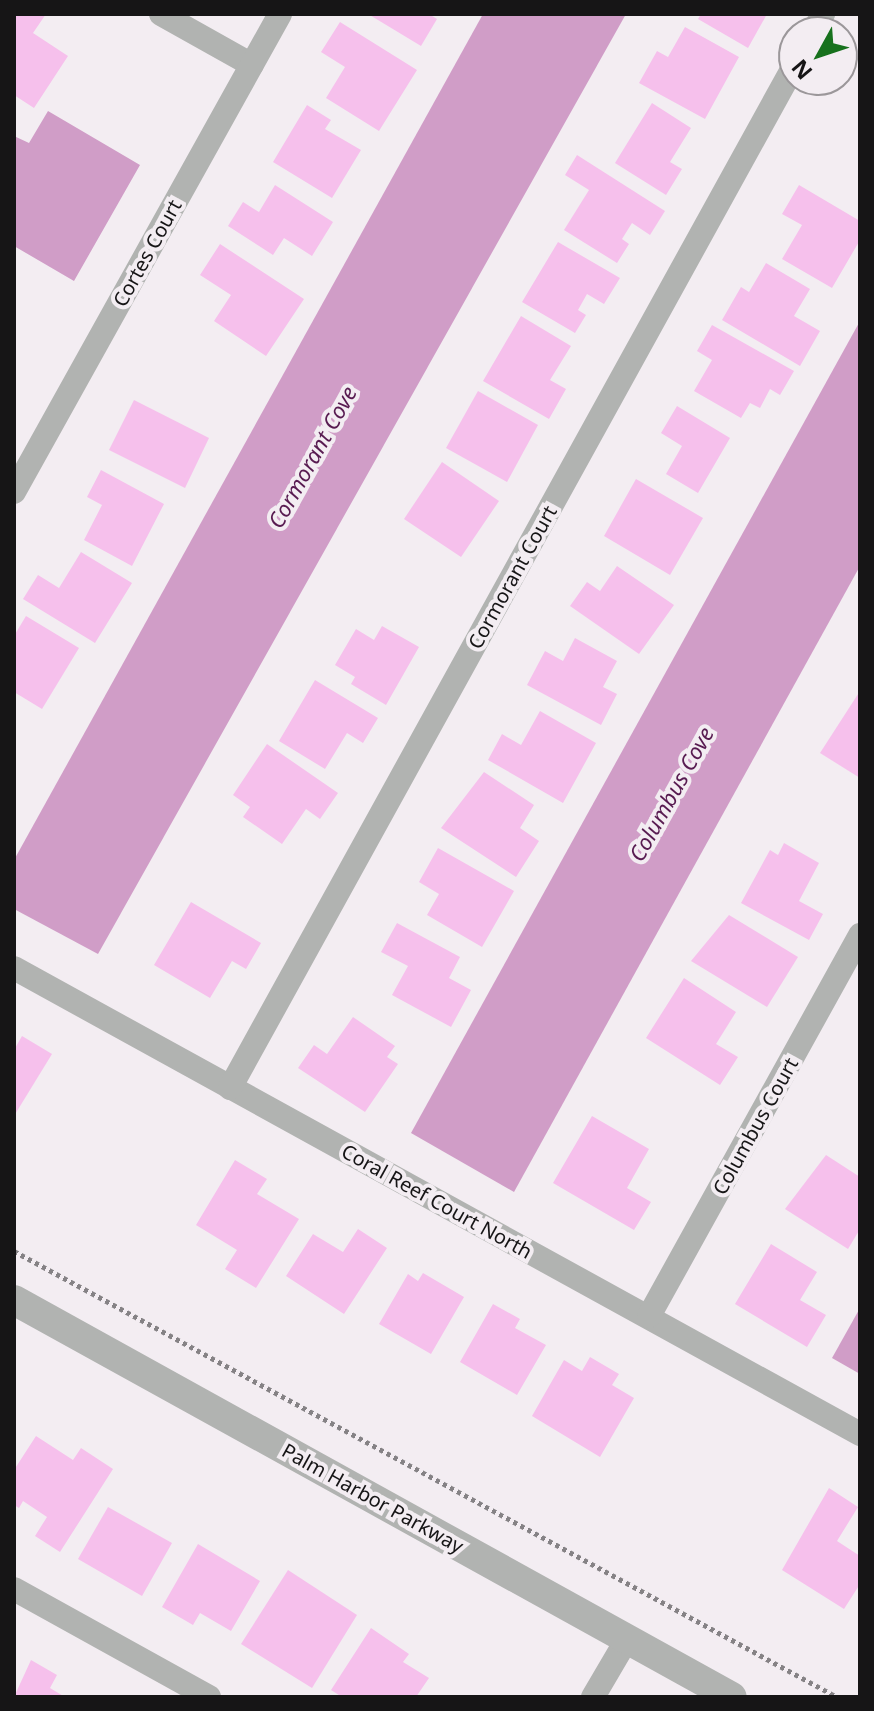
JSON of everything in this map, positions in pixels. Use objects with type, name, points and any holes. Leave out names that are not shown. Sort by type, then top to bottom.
[{"type":"street","points":[[161,14],[252,65]]},
{"type":"street","name":"Cortes Court","points":[[14,492],[23,455],[280,14]]},
{"type":"street","name":"Cormorant Court","points":[[230,1088],[778,95]]},
{"type":"street","name":"Columbus Court","points":[[649,1316],[860,935]]},
{"type":"street","name":"Coral Reef Court North","points":[[14,968],[860,1434]]},
{"type":"street","name":"Palm Harbor Parkway","points":[[14,1300],[732,1697]]},
{"type":"street","points":[[14,1589],[209,1697]]},
{"type":"street","points":[[593,1697],[627,1639]]},
{"type":"path","points":[[14,1251],[837,1697]]},
{"type":"water","name":"Cormorant Cove","points":[[483,14],[626,14],[98,954],[14,909],[14,860]]},
{"type":"water","points":[[48,111],[140,165],[74,281],[14,246],[14,136],[29,143]]},
{"type":"water","name":"Columbus Cove","points":[[860,321],[860,566],[514,1192],[411,1133]]},
{"type":"water","points":[[860,1308],[860,1374],[832,1358]]},
{"type":"building","points":[[14,14],[46,14],[33,33],[68,56],[34,108],[14,95]]},
{"type":"building","points":[[368,14],[429,14],[437,19],[421,46]]},
{"type":"building","points":[[701,14],[767,14],[748,48],[698,19]]},
{"type":"building","points":[[340,22],[417,70],[379,131],[326,98],[345,67],[321,52]]},
{"type":"building","points":[[685,27],[739,57],[705,119],[639,83],[657,51],[668,57]]},
{"type":"building","points":[[652,103],[691,128],[670,162],[682,169],[666,195],[615,163]]},
{"type":"building","points":[[307,105],[331,120],[325,129],[361,150],[332,198],[273,162]]},
{"type":"building","points":[[577,155],[665,211],[650,235],[632,223],[622,239],[629,244],[617,263],[564,230],[589,190],[565,175]]},
{"type":"building","points":[[275,185],[333,222],[312,256],[284,238],[273,255],[228,226],[243,202],[259,212]]},
{"type":"building","points":[[799,185],[860,221],[860,240],[832,288],[782,259],[802,225],[782,214]]},
{"type":"building","points":[[558,242],[620,278],[604,304],[587,294],[578,310],[586,315],[575,333],[522,302]]},
{"type":"building","points":[[220,244],[304,299],[266,356],[214,321],[231,295],[200,275]]},
{"type":"building","points":[[766,263],[810,289],[794,316],[820,331],[800,366],[722,320],[741,287],[749,292]]},
{"type":"building","points":[[521,316],[571,346],[550,380],[566,389],[549,419],[483,381]]},
{"type":"building","points":[[712,325],[794,371],[780,395],[770,389],[760,408],[750,403],[741,418],[694,391],[712,360],[697,351]]},
{"type":"building","points":[[478,391],[538,425],[507,482],[446,448]]},
{"type":"building","points":[[134,400],[209,438],[185,488],[109,450]]},
{"type":"building","points":[[677,406],[730,438],[698,493],[666,474],[682,446],[661,433]]},
{"type":"building","points":[[442,462],[499,501],[461,557],[404,519]]},
{"type":"building","points":[[101,470],[164,504],[132,566],[84,540],[102,505],[87,497]]},
{"type":"building","points":[[636,479],[703,518],[670,575],[604,536]]},
{"type":"building","points":[[81,552],[132,583],[95,643],[23,599],[38,575],[59,588]]},
{"type":"building","points":[[617,566],[674,605],[639,654],[570,606],[587,582],[600,591]]},
{"type":"building","points":[[26,616],[79,648],[42,709],[14,692],[14,636]]},
{"type":"building","points":[[382,626],[419,647],[386,705],[351,684],[355,677],[335,665],[356,629],[374,640]]},
{"type":"building","points":[[575,638],[617,661],[603,687],[617,694],[601,725],[527,685],[545,651],[563,661]]},
{"type":"building","points":[[315,680],[378,718],[363,743],[347,733],[325,769],[279,741]]},
{"type":"building","points":[[860,691],[860,778],[820,753]]},
{"type":"building","points":[[540,711],[596,743],[563,803],[488,760],[502,734],[521,745]]},
{"type":"building","points":[[267,744],[338,793],[320,819],[306,809],[282,844],[243,817],[250,807],[233,795]]},
{"type":"building","points":[[484,772],[534,805],[520,828],[539,841],[516,877],[441,828]]},
{"type":"building","points":[[784,843],[819,863],[799,901],[823,914],[809,940],[741,903],[770,850],[778,855]]},
{"type":"building","points":[[438,848],[514,891],[482,947],[427,915],[439,894],[419,882]]},
{"type":"building","points":[[191,902],[261,943],[246,969],[232,961],[210,998],[154,965]]},
{"type":"building","points":[[729,915],[798,957],[767,1007],[691,961]]},
{"type":"building","points":[[397,923],[460,957],[449,978],[471,990],[451,1027],[392,995],[408,966],[381,952]]},
{"type":"building","points":[[684,978],[736,1012],[716,1044],[738,1057],[720,1085],[646,1038]]},
{"type":"building","points":[[353,1017],[395,1046],[387,1057],[398,1064],[365,1112],[298,1068],[314,1045],[327,1054]]},
{"type":"building","points":[[22,1036],[52,1054],[14,1116],[14,1050]]},
{"type":"building","points":[[592,1116],[649,1149],[627,1188],[651,1202],[634,1230],[553,1183]]},
{"type":"building","points":[[826,1155],[860,1177],[860,1229],[848,1249],[785,1209]]},
{"type":"building","points":[[235,1160],[267,1179],[257,1194],[299,1219],[256,1288],[225,1269],[237,1250],[196,1225]]},
{"type":"building","points":[[358,1229],[387,1248],[344,1314],[286,1276],[313,1234],[343,1252]]},
{"type":"building","points":[[771,1244],[817,1272],[800,1300],[826,1315],[807,1347],[735,1304]]},
{"type":"building","points":[[423,1273],[464,1297],[431,1354],[379,1324],[408,1274],[418,1281]]},
{"type":"building","points":[[493,1304],[520,1319],[515,1328],[546,1345],[517,1395],[460,1362]]},
{"type":"building","points":[[590,1357],[619,1374],[612,1385],[634,1398],[600,1457],[532,1416],[564,1360],[582,1371]]},
{"type":"building","points":[[36,1436],[73,1460],[81,1448],[113,1469],[60,1552],[35,1536],[47,1517],[23,1501],[19,1508],[14,1505],[14,1470]]},
{"type":"building","points":[[829,1488],[858,1507],[837,1541],[860,1556],[860,1584],[844,1609],[782,1570]]},
{"type":"building","points":[[108,1507],[172,1543],[142,1596],[78,1559]]},
{"type":"building","points":[[198,1544],[260,1581],[231,1631],[200,1613],[193,1625],[162,1607]]},
{"type":"building","points":[[288,1570],[357,1615],[312,1688],[241,1644]]},
{"type":"building","points":[[371,1628],[409,1654],[403,1662],[429,1678],[416,1697],[342,1697],[331,1690]]},
{"type":"building","points":[[31,1660],[57,1675],[50,1688],[65,1697],[14,1697]]}]
